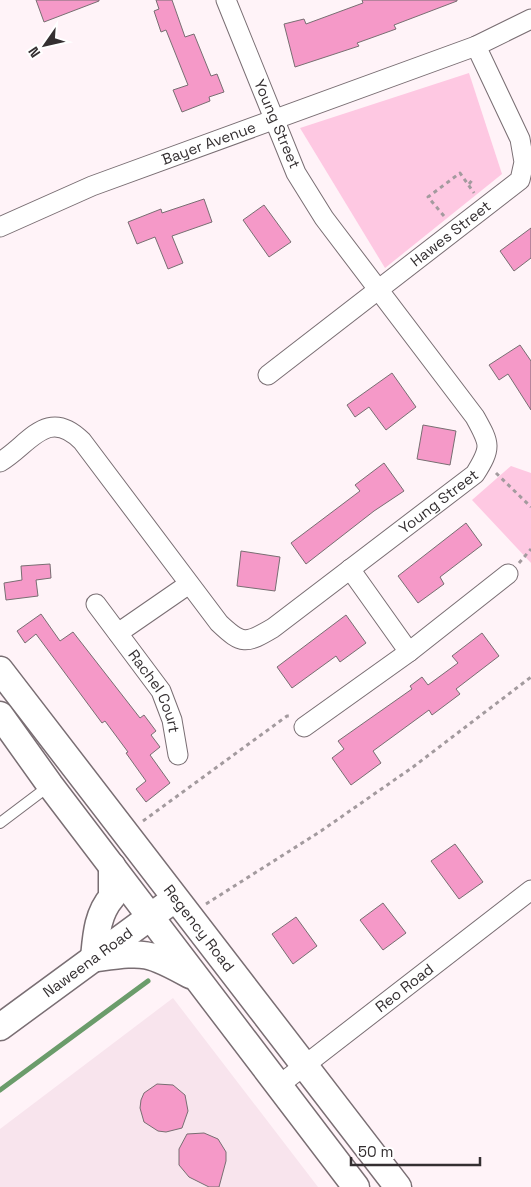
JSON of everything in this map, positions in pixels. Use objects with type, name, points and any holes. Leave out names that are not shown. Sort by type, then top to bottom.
[{"type":"main road","name":"Regency Road","points":[[0,670],[398,1187]]},
{"type":"main road","name":"Regency Road","points":[[0,715],[50,785],[356,1187]]},
{"type":"main road","points":[[50,785],[74,766]]},
{"type":"main road","points":[[112,866],[112,897],[107,903],[97,928],[94,958],[138,953],[154,956],[197,979]]},
{"type":"main road","name":"Naweena Road","points":[[0,1027],[175,898]]},
{"type":"street","name":"Young Street","points":[[0,462],[35,434],[56,426],[71,430],[82,441],[219,623],[236,639],[253,640],[273,628],[475,474],[485,458],[488,440],[476,417],[324,218],[296,173],[226,0]]},
{"type":"street","name":"Bayer Avenue","points":[[0,227],[92,186],[476,46],[531,19]]},
{"type":"street","name":"Hawes Street","points":[[268,375],[520,180],[524,162],[520,139],[476,46]]},
{"type":"street","points":[[350,569],[409,652]]},
{"type":"street","points":[[308,724],[409,652],[508,574]]},
{"type":"street","name":"Rachel Court","points":[[118,633],[189,584]]},
{"type":"street","name":"Rachel Court","points":[[96,604],[168,703],[178,755]]},
{"type":"street","name":"Reo Road","points":[[278,1086],[531,890]]},
{"type":"lane","points":[[0,823],[50,785]]},
{"type":"path","points":[[445,217],[428,197],[460,173],[475,192],[468,198]]},
{"type":"path","points":[[469,184],[472,179]]},
{"type":"path","points":[[443,224],[445,217],[452,211]]},
{"type":"path","points":[[485,458],[498,477],[531,507]]},
{"type":"path","points":[[201,908],[321,831],[413,768],[531,677]]},
{"type":"path","points":[[139,825],[287,716],[308,724]]},
{"type":"shaded area","points":[[469,73],[502,174],[385,268],[300,128]]},
{"type":"shaded area","points":[[511,466],[531,473],[531,563],[472,500]]},
{"type":"shaded area","points":[[173,998],[318,1187],[0,1187],[0,1129]]},
{"type":"building","points":[[36,0],[99,0],[99,1],[44,22]]},
{"type":"building","points":[[156,0],[172,0],[185,37],[194,34],[211,76],[217,74],[224,92],[209,97],[210,101],[182,112],[173,90],[188,85],[166,30],[161,32],[154,11],[159,9]]},
{"type":"building","points":[[362,0],[457,1],[394,25],[396,29],[357,43],[359,46],[295,67],[284,24],[304,19],[306,24],[363,3]]},
{"type":"building","points":[[204,199],[212,222],[172,236],[183,263],[168,269],[155,237],[137,244],[128,222],[161,209],[162,213]]},
{"type":"building","points":[[264,205],[291,242],[269,257],[243,220]]},
{"type":"building","points":[[531,228],[531,258],[514,271],[500,251]]},
{"type":"building","points":[[520,345],[531,361],[531,410],[508,374],[499,380],[489,365]]},
{"type":"building","points":[[392,373],[416,407],[386,430],[369,407],[355,417],[347,405]]},
{"type":"building","points":[[423,425],[456,431],[450,465],[417,459]]},
{"type":"building","points":[[384,463],[404,491],[374,511],[306,564],[291,543],[360,491],[355,485]]},
{"type":"building","points":[[466,523],[482,545],[440,577],[444,584],[418,603],[398,576]]},
{"type":"building","points":[[241,551],[280,557],[275,591],[237,586]]},
{"type":"building","points":[[50,564],[51,578],[36,580],[38,596],[6,600],[4,583],[22,580],[21,566]]},
{"type":"building","points":[[41,614],[60,641],[73,632],[140,718],[144,715],[156,731],[151,735],[160,747],[150,755],[170,783],[146,802],[136,789],[146,781],[105,721],[102,723],[36,634],[25,643],[17,631]]},
{"type":"building","points":[[346,615],[366,643],[340,662],[336,656],[292,688],[277,667]]},
{"type":"building","points":[[482,633],[499,656],[456,689],[460,694],[432,715],[429,710],[373,751],[381,763],[351,785],[332,758],[344,749],[338,741],[412,689],[410,686],[422,677],[428,685],[458,663],[452,656]]},
{"type":"building","points":[[455,844],[483,882],[459,899],[431,861]]},
{"type":"building","points":[[383,903],[406,933],[383,950],[360,920]]},
{"type":"building","points":[[296,917],[317,946],[293,964],[272,934]]},
{"type":"building","points":[[157,1084],[173,1085],[185,1095],[188,1111],[182,1128],[166,1132],[158,1131],[144,1122],[140,1108],[141,1100],[144,1093]]},
{"type":"building","points":[[204,1133],[218,1139],[226,1152],[226,1161],[219,1187],[209,1187],[189,1177],[179,1165],[179,1149],[187,1134]]},
{"type":"waterway","points":[[0,1090],[148,981]]}]
